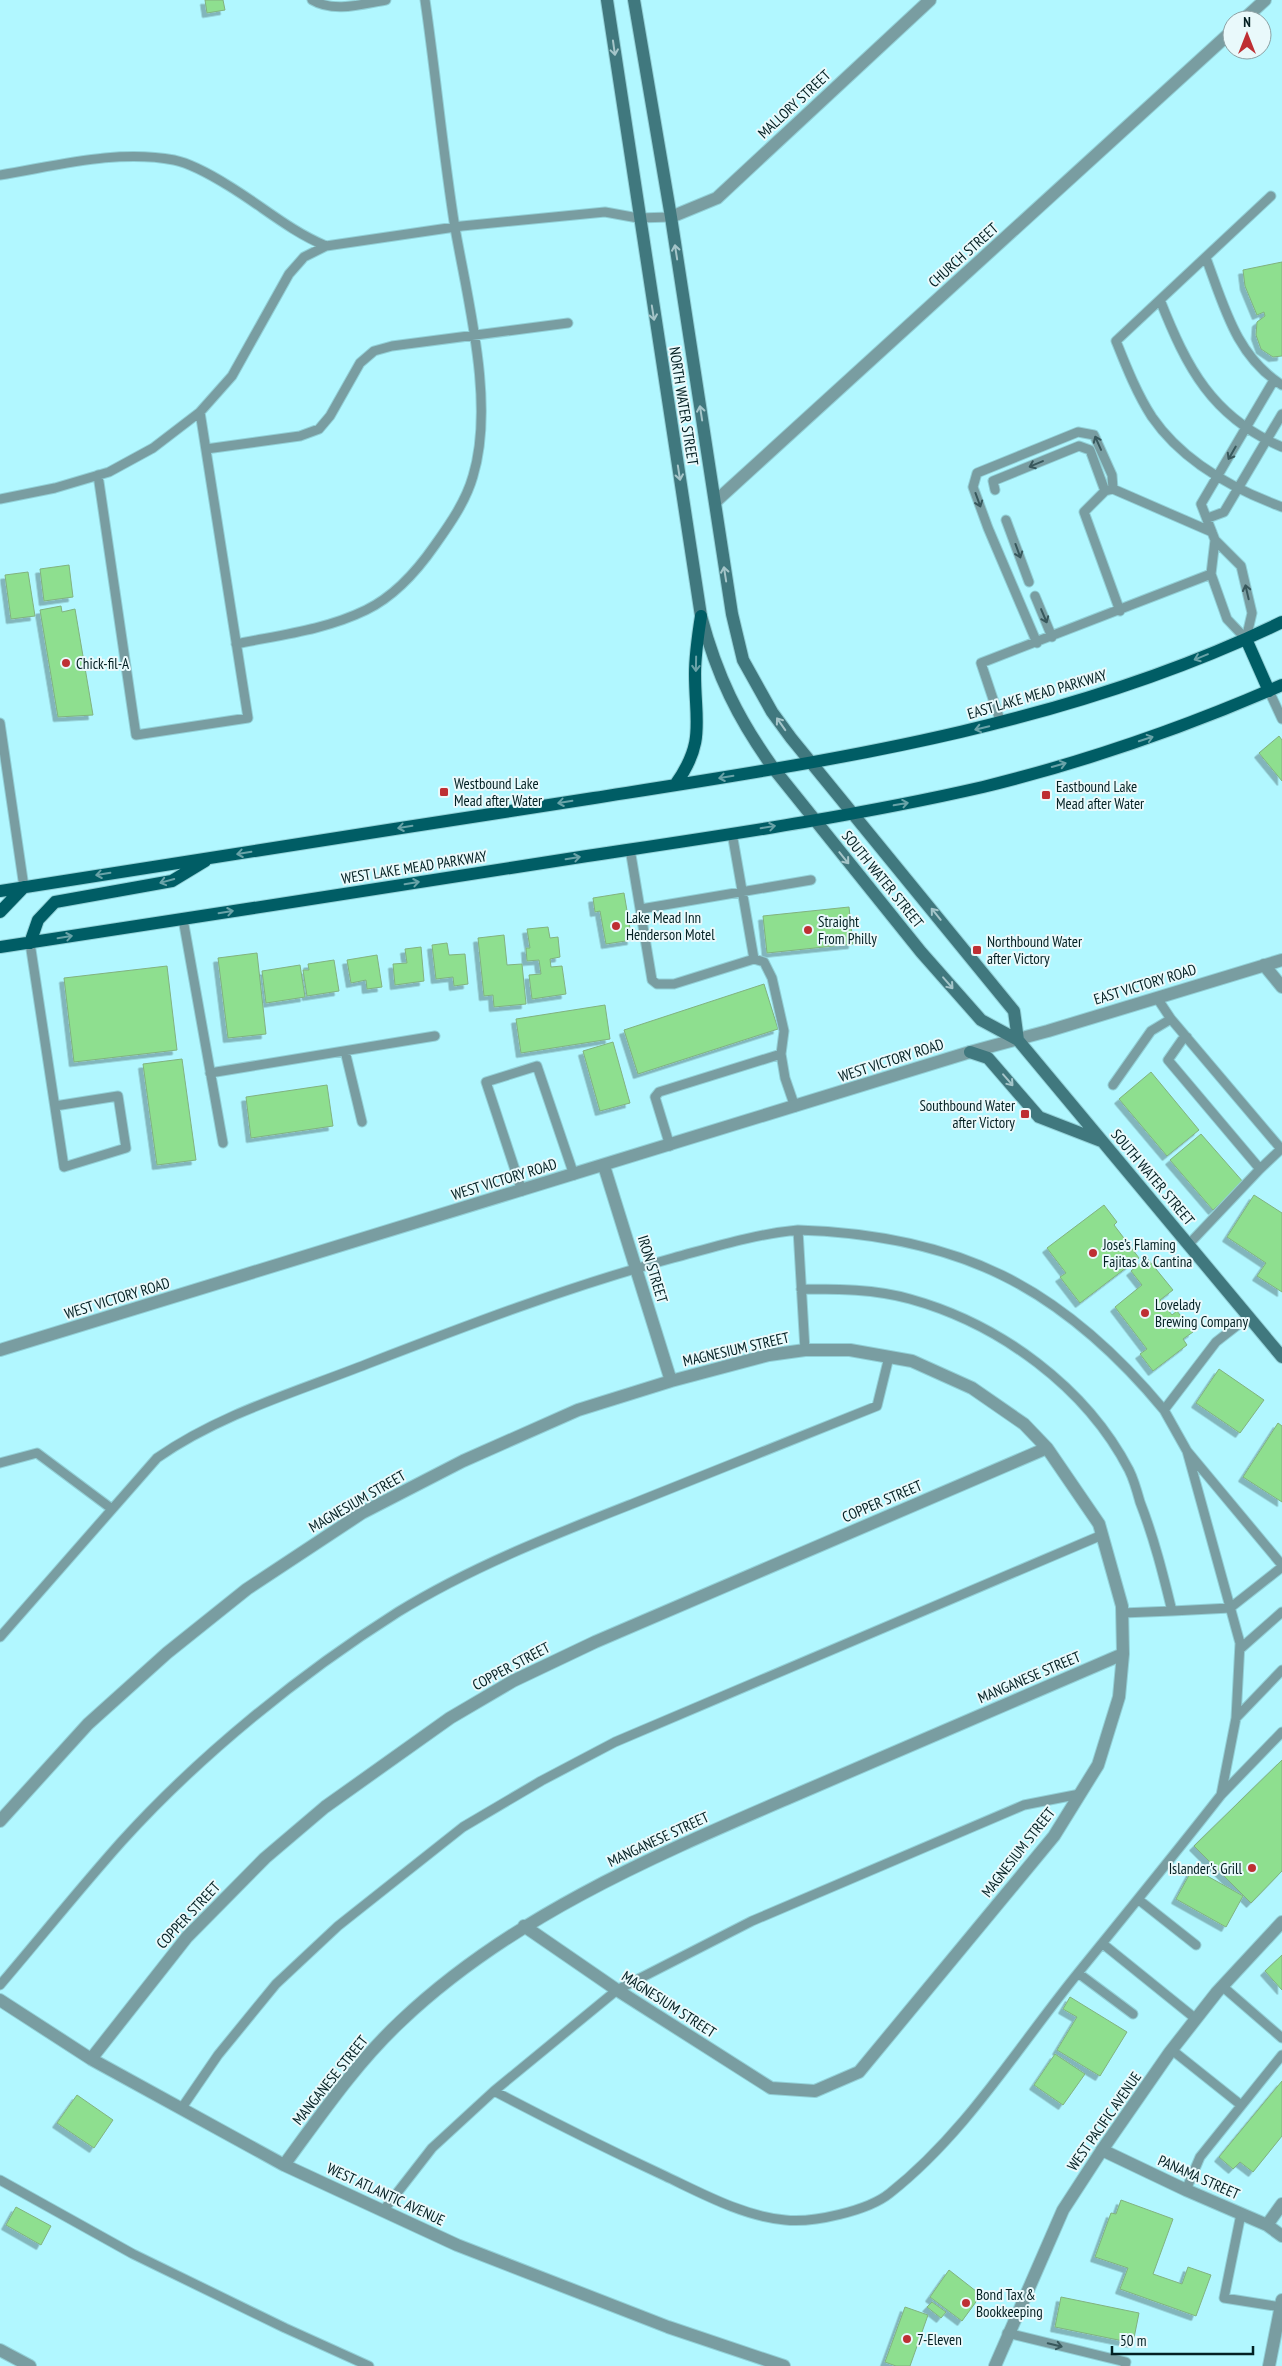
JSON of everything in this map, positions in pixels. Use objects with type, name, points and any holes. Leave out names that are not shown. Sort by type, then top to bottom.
[{"type":"main road","name":"NORTH WATER STREET","points":[[607,0],[638,218],[701,616],[712,657],[722,682],[752,740],[794,794]]},
{"type":"main road","name":"NORTH WATER STREET","points":[[634,0],[671,217],[732,614],[743,660],[772,712],[832,787]]},
{"type":"main road","points":[[675,785],[688,767],[696,745],[698,708],[696,655],[701,616]]},
{"type":"main road","name":"EAST LAKE MEAD PARKWAY","points":[[774,769],[1001,724],[1057,708],[1156,675],[1246,639],[1282,622]]},
{"type":"main road","points":[[1246,639],[1269,691]]},
{"type":"main road","points":[[853,812],[986,786],[1099,754],[1170,731],[1282,685]]},
{"type":"main road","points":[[0,890],[774,769]]},
{"type":"main road","name":"SOUTH WATER STREET","points":[[832,787],[1014,1011],[1018,1040]]},
{"type":"main road","name":"SOUTH WATER STREET","points":[[794,794],[921,952],[981,1020],[1018,1040],[1282,1358]]},
{"type":"main road","name":"WEST LAKE MEAD PARKWAY","points":[[0,947],[630,850],[853,812]]},
{"type":"main road","points":[[30,942],[38,920],[55,902],[172,881],[210,858]]},
{"type":"main road","points":[[0,912],[24,887]]},
{"type":"main road","points":[[970,1052],[988,1058],[1040,1117],[1102,1141]]},
{"type":"street","name":"MALLORY STREET","points":[[671,217],[717,198],[930,0]]},
{"type":"street","points":[[1254,10],[1265,0]]},
{"type":"street","name":"CHURCH STREET","points":[[715,502],[1222,39]]},
{"type":"street","name":"EAST VICTORY ROAD","points":[[1018,1040],[1282,960]]},
{"type":"street","points":[[1264,966],[1282,987]]},
{"type":"street","name":"WEST VICTORY ROAD","points":[[0,1350],[670,1146],[970,1052],[1018,1040]]},
{"type":"street","name":"IRON STREET","points":[[604,1166],[671,1381]]},
{"type":"street","name":"MAGNESIUM STREET","points":[[0,1821],[88,1724],[168,1652],[247,1589],[362,1513],[463,1461],[578,1410],[671,1381],[769,1355],[805,1350],[850,1350],[912,1361],[972,1388],[1024,1424],[1047,1448],[1099,1524],[1122,1613],[1123,1654],[1119,1697],[1098,1765],[1054,1836],[859,2072],[815,2091],[771,2088],[617,1990],[524,1926]]},
{"type":"street","name":"COPPER STREET","points":[[91,2059],[187,1938],[265,1858],[325,1807],[450,1718],[513,1681],[596,1642],[1047,1448]]},
{"type":"street","name":"MANGANESE STREET","points":[[284,2165],[345,2081],[400,2021],[472,1962],[524,1926],[661,1853],[1123,1654]]},
{"type":"street","name":"WEST PACIFIC AVENUE","points":[[995,2366],[1007,2333],[1063,2210],[1102,2150],[1172,2050],[1222,1986],[1282,1922]]},
{"type":"street","name":"WEST ATLANTIC AVENUE","points":[[0,2000],[91,2059],[284,2165],[457,2245],[659,2324],[784,2366]]},
{"type":"street","name":"PANAMA STREET","points":[[1102,2150],[1186,2190],[1267,2225],[1282,2236]]},
{"type":"street","points":[[1267,2225],[1282,2204]]},
{"type":"street","points":[[1268,2366],[1281,2304]]},
{"type":"street","points":[[0,2350],[30,2366]]},
{"type":"lane","points":[[312,0],[320,4],[342,7],[386,0]]},
{"type":"lane","points":[[236,644],[326,626],[368,609],[402,586],[425,559],[456,514],[473,477],[481,438],[481,394],[455,227],[425,0]]},
{"type":"lane","points":[[0,175],[122,156],[175,160],[203,171],[230,186],[303,237],[326,246]]},
{"type":"lane","points":[[1271,196],[1116,341],[1152,417],[1174,443],[1218,477],[1282,508]]},
{"type":"lane","points":[[0,499],[55,488],[109,472],[153,448],[200,412],[232,376],[289,274],[304,257],[326,246],[455,227],[605,212],[638,218],[671,217]]},
{"type":"lane","points":[[1206,258],[1236,336],[1251,360],[1278,382],[1246,428],[1201,504],[1208,518],[1213,536],[1210,574],[1227,619],[1246,639]]},
{"type":"lane","points":[[1160,300],[1177,342],[1196,376],[1227,414],[1246,428],[1282,447]]},
{"type":"lane","points":[[206,448],[300,436],[319,429],[330,416],[360,363],[374,351],[392,346],[568,324]]},
{"type":"lane","points":[[98,476],[136,735],[248,718],[200,412]]},
{"type":"lane","points":[[1208,518],[1224,512],[1268,441],[1282,414]]},
{"type":"lane","points":[[1037,643],[988,528],[973,487],[977,473],[1078,432],[1094,435],[1112,475],[1109,490],[1084,512],[1120,611]]},
{"type":"lane","points":[[995,490],[993,482],[1079,446],[1090,450],[1109,490],[1213,536],[1241,566],[1252,613],[1246,639]]},
{"type":"lane","points":[[1006,520],[1029,582]]},
{"type":"lane","points":[[1001,724],[981,663],[1120,611],[1210,574]]},
{"type":"lane","points":[[1035,596],[1052,637]]},
{"type":"lane","points":[[1269,691],[1282,719]]},
{"type":"lane","points":[[0,723],[24,887]]},
{"type":"lane","points":[[732,833],[754,959]]},
{"type":"lane","points":[[630,850],[652,980],[657,984],[674,984],[754,959],[764,962],[772,978],[784,1031],[781,1054],[785,1078],[795,1107]]},
{"type":"lane","points":[[640,909],[811,880]]},
{"type":"lane","points":[[183,919],[223,1144]]},
{"type":"lane","points":[[30,942],[64,1167],[126,1148],[118,1096],[55,1106]]},
{"type":"lane","points":[[1157,998],[1171,1019],[1282,1150],[1260,1169],[1188,1245]]},
{"type":"lane","points":[[1113,1084],[1151,1031],[1171,1019]]},
{"type":"lane","points":[[210,1073],[434,1036]]},
{"type":"lane","points":[[1187,1037],[1182,1040],[1168,1060],[1260,1169]]},
{"type":"lane","points":[[345,1051],[362,1122]]},
{"type":"lane","points":[[670,1146],[655,1097],[659,1092],[781,1054]]},
{"type":"lane","points":[[522,1191],[486,1082],[537,1066],[574,1175]]},
{"type":"lane","points":[[798,1230],[805,1350]]},
{"type":"lane","points":[[0,1637],[157,1458],[187,1437],[254,1408],[517,1306],[636,1268],[766,1233],[798,1230],[878,1236],[922,1245],[965,1257],[1008,1276],[1040,1295],[1078,1325],[1139,1380],[1164,1410],[1187,1451],[1282,1566],[1230,1608],[1122,1613]]},
{"type":"lane","points":[[801,1289],[870,1291],[910,1298],[949,1312],[991,1333],[1026,1355],[1060,1381],[1098,1422],[1129,1470],[1154,1540],[1172,1611]]},
{"type":"lane","points":[[1164,1410],[1216,1342],[1248,1316]]},
{"type":"lane","points":[[0,1985],[122,1841],[172,1790],[248,1722],[323,1664],[399,1612],[470,1572],[578,1525],[877,1406],[889,1357]]},
{"type":"lane","points":[[1187,1451],[1240,1642],[1236,1718],[1221,1795]]},
{"type":"lane","points":[[0,1463],[37,1453],[112,1509]]},
{"type":"lane","points":[[181,2109],[218,2055],[276,1984],[338,1926],[463,1828],[541,1781],[614,1742],[1102,1535]]},
{"type":"lane","points":[[1240,1649],[1282,1612]]},
{"type":"lane","points":[[1236,1718],[1282,1670]]},
{"type":"lane","points":[[494,2091],[596,2144],[739,2210],[786,2220],[839,2216],[888,2195],[939,2148],[1001,2076],[1078,1973],[1139,1900],[1221,1795],[1282,1732]]},
{"type":"lane","points":[[383,2211],[432,2148],[494,2091],[617,1990],[752,1920],[978,1824],[1024,1805],[1080,1794]]},
{"type":"lane","points":[[1139,1900],[1196,1945]]},
{"type":"lane","points":[[1103,1944],[1196,2019]]},
{"type":"lane","points":[[1078,1973],[1133,2014]]},
{"type":"lane","points":[[1222,1986],[1282,2038]]},
{"type":"lane","points":[[1172,2050],[1241,2106]]},
{"type":"lane","points":[[1186,2190],[1200,2157],[1282,2055]]},
{"type":"lane","points":[[0,2180],[133,2254],[285,2328],[369,2366]]},
{"type":"lane","points":[[1241,2214],[1224,2298],[1281,2304]]},
{"type":"lane","points":[[1007,2333],[1126,2362],[1125,2366]]},
{"type":"building","points":[[205,0],[223,0],[225,10],[207,13]]},
{"type":"building","points":[[1282,262],[1282,356],[1273,357],[1261,349],[1256,335],[1257,322],[1265,316],[1264,312],[1257,315],[1245,286],[1243,270]]},
{"type":"building","points":[[69,565],[73,597],[44,601],[40,569]]},
{"type":"building","points":[[28,572],[35,616],[11,619],[5,575]]},
{"type":"building","name":"Chick-fil-A","points":[[61,606],[62,612],[75,609],[93,715],[58,717],[40,610]]},
{"type":"building","points":[[1279,736],[1282,740],[1282,781],[1259,753]]},
{"type":"building","name":"Lake Mead Inn Henderson Motel","points":[[624,893],[632,940],[606,944],[600,911],[595,912],[593,898]]},
{"type":"building","name":"Straight From Philly","points":[[849,907],[853,944],[767,953],[763,916]]},
{"type":"building","points":[[548,927],[550,938],[558,937],[560,957],[550,959],[551,967],[562,966],[566,994],[532,999],[529,975],[541,974],[539,960],[527,961],[526,948],[530,948],[527,929]]},
{"type":"building","points":[[504,935],[507,965],[522,964],[526,1004],[494,1007],[493,995],[484,996],[478,938]]},
{"type":"building","points":[[447,943],[449,955],[465,954],[468,984],[454,986],[453,977],[436,979],[432,945]]},
{"type":"building","points":[[421,947],[424,981],[395,985],[393,964],[407,963],[405,949]]},
{"type":"building","points":[[257,953],[266,1034],[228,1038],[218,958]]},
{"type":"building","points":[[377,955],[382,987],[367,989],[366,980],[351,983],[347,960]]},
{"type":"building","points":[[334,960],[339,991],[307,996],[303,970],[309,970],[308,964]]},
{"type":"building","points":[[300,965],[305,997],[266,1003],[262,971]]},
{"type":"building","points":[[167,966],[177,1050],[74,1062],[64,978]]},
{"type":"building","points":[[764,984],[778,1029],[638,1074],[624,1030]]},
{"type":"building","points":[[605,1005],[610,1039],[521,1053],[516,1019]]},
{"type":"building","points":[[613,1042],[630,1103],[600,1111],[583,1051]]},
{"type":"building","points":[[182,1059],[196,1160],[157,1165],[143,1064]]},
{"type":"building","points":[[1151,1072],[1199,1130],[1167,1156],[1119,1099]]},
{"type":"building","points":[[327,1085],[333,1126],[251,1138],[246,1097]]},
{"type":"building","points":[[1201,1134],[1244,1183],[1213,1210],[1170,1160]]},
{"type":"building","points":[[1254,1195],[1282,1213],[1282,1292],[1257,1276],[1266,1263],[1227,1237]]},
{"type":"building","name":"Jose’s Flaming Fajitas & Cantina","points":[[1104,1205],[1117,1222],[1114,1225],[1139,1258],[1080,1303],[1060,1277],[1066,1273],[1047,1248]]},
{"type":"building","name":"Lovelady Brewing Company","points":[[1147,1258],[1173,1290],[1160,1300],[1172,1315],[1177,1311],[1193,1332],[1183,1339],[1187,1345],[1153,1371],[1140,1354],[1147,1349],[1115,1307],[1142,1285],[1131,1271]]},
{"type":"building","points":[[1219,1369],[1264,1400],[1240,1433],[1196,1403]]},
{"type":"building","points":[[1278,1423],[1282,1426],[1282,1502],[1243,1477]]},
{"type":"building","points":[[1282,1760],[1282,1871],[1251,1903],[1194,1846]]},
{"type":"building","points":[[1193,1868],[1243,1896],[1226,1927],[1176,1899]]},
{"type":"building","points":[[1282,1955],[1282,1990],[1265,1971]]},
{"type":"building","points":[[1070,1997],[1127,2032],[1100,2076],[1057,2050],[1077,2017],[1063,2009]]},
{"type":"building","points":[[1055,2054],[1085,2074],[1063,2105],[1034,2085]]},
{"type":"building","points":[[1282,2081],[1282,2136],[1253,2172],[1240,2162],[1233,2169],[1219,2157]]},
{"type":"building","points":[[77,2095],[113,2120],[94,2148],[57,2123]]},
{"type":"building","points":[[1121,2200],[1173,2219],[1153,2274],[1182,2284],[1188,2267],[1211,2275],[1196,2316],[1120,2289],[1128,2268],[1095,2257],[1111,2213],[1116,2214]]},
{"type":"building","points":[[16,2207],[51,2226],[41,2245],[6,2225]]},
{"type":"building","points":[[949,2270],[981,2295],[962,2321],[930,2297]]},
{"type":"building","points":[[1061,2297],[1139,2313],[1133,2343],[1055,2327]]},
{"type":"building","points":[[932,2302],[946,2312],[941,2318],[927,2307]]},
{"type":"building","name":"7-Eleven","points":[[905,2307],[928,2315],[910,2366],[896,2366],[885,2362]]},
{"type":"place","name":"Chick-fil-A","points":[[66,663]]},
{"type":"place","name":"Westbound Lake Mead after Water","points":[[444,792]]},
{"type":"place","name":"Eastbound Lake Mead after Water","points":[[1046,795]]},
{"type":"place","name":"Lake Mead Inn Henderson Motel","points":[[616,926]]},
{"type":"place","name":"Straight From Philly","points":[[808,930]]},
{"type":"place","name":"Northbound Water after Victory","points":[[977,950]]},
{"type":"place","name":"Southbound Water after Victory","points":[[1025,1114]]},
{"type":"place","name":"Jose’s Flaming Fajitas & Cantina","points":[[1093,1253]]},
{"type":"place","name":"Lovelady Brewing Company","points":[[1145,1313]]},
{"type":"place","name":"Islander's Grill","points":[[1252,1868]]},
{"type":"place","name":"Bond Tax & Bookkeeping","points":[[966,2303]]},
{"type":"place","name":"7-Eleven","points":[[907,2339]]}]
